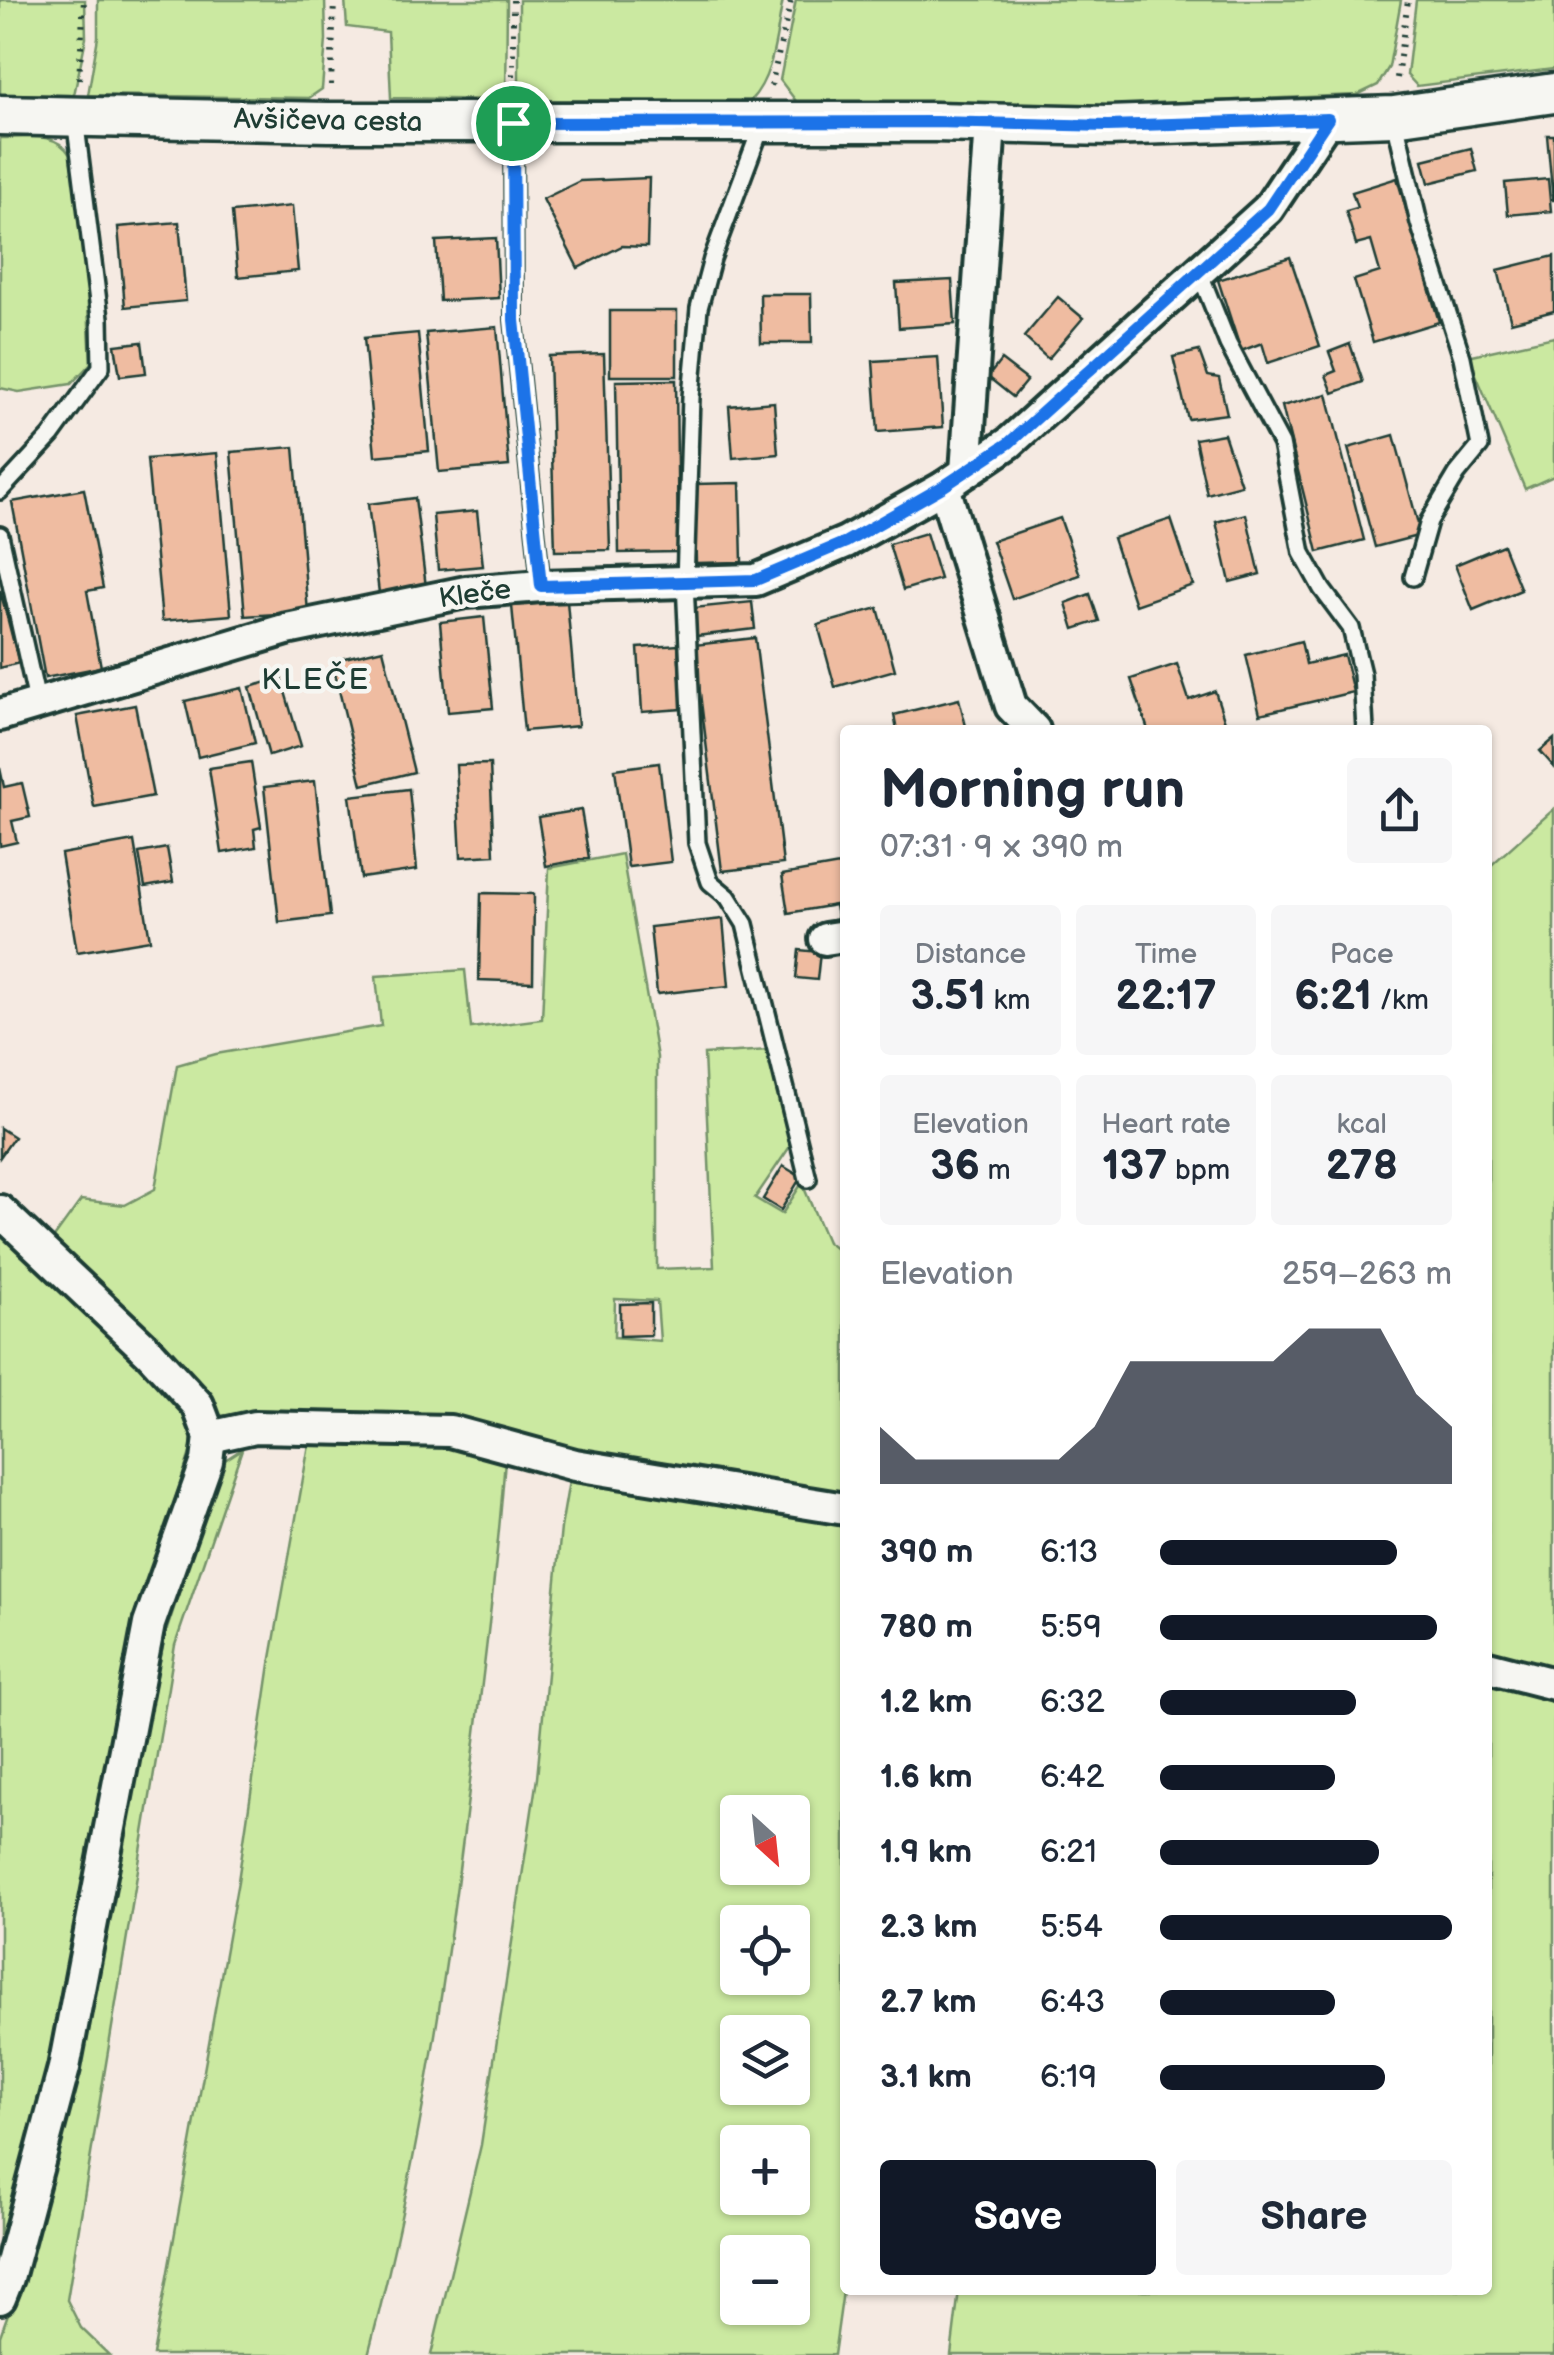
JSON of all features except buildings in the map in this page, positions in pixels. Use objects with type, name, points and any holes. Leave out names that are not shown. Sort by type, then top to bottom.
[{"type":"street","name":"Avšičeva cesta","points":[[0,115],[328,122],[1108,126],[1394,116],[1554,93]]},
{"type":"street","name":"Kleče","points":[[0,715],[287,630],[466,592],[756,580],[846,542],[1009,443],[1268,209],[1328,119]]},
{"type":"street","points":[[990,124],[955,479],[1012,706],[1029,725]]},
{"type":"street","points":[[0,1211],[150,1352],[198,1405],[210,1437],[208,1462],[149,1624],[64,2068],[0,2298]]},
{"type":"street","points":[[210,1437],[254,1428],[450,1431],[575,1464],[840,1508]]},
{"type":"street","points":[[1492,1668],[1554,1684]]},
{"type":"lane","points":[[0,491],[51,436],[102,367],[100,318],[75,115]]},
{"type":"lane","points":[[1394,116],[1419,224],[1462,358],[1480,446],[1457,474],[1429,521],[1412,576]]},
{"type":"lane","points":[[763,122],[712,259],[699,308],[691,397],[685,582],[698,843],[710,882],[728,896],[745,924],[808,1179]]},
{"type":"lane","points":[[513,123],[514,320],[541,586]]},
{"type":"lane","points":[[1198,269],[1228,344],[1281,444],[1302,552],[1322,589],[1351,628],[1362,674],[1364,725]]},
{"type":"lane","points":[[0,535],[38,701]]},
{"type":"path","points":[[75,115],[84,0]]},
{"type":"path","points":[[328,122],[334,0]]},
{"type":"path","points":[[513,0],[513,123]]},
{"type":"path","points":[[763,122],[791,0]]},
{"type":"path","points":[[1394,116],[1408,0]]},
{"type":"green space","points":[[0,0],[85,0],[86,38],[74,95],[0,94]]},
{"type":"green space","points":[[98,0],[325,0],[322,89],[309,98],[88,95],[98,37]]},
{"type":"green space","points":[[345,0],[507,0],[506,100],[391,98],[388,32],[347,27]]},
{"type":"green space","points":[[519,0],[783,0],[769,67],[750,101],[519,100]]},
{"type":"green space","points":[[796,0],[1401,0],[1389,67],[1378,85],[1357,95],[1095,106],[796,101],[780,80]]},
{"type":"green space","points":[[1416,0],[1554,0],[1554,69],[1417,86],[1407,75]]},
{"type":"green space","points":[[0,138],[49,139],[70,155],[86,268],[91,363],[71,384],[19,392],[0,388]]},
{"type":"green space","points":[[1554,337],[1554,476],[1525,489],[1468,356]]},
{"type":"green space","points":[[1554,809],[1554,1671],[1492,1655],[1492,864]]},
{"type":"green space","points":[[622,854],[657,1057],[657,1269],[714,1267],[704,1054],[769,1050],[791,1145],[755,1198],[782,1214],[802,1183],[827,1242],[840,1252],[840,1496],[655,1468],[438,1418],[292,1411],[220,1416],[196,1379],[52,1240],[81,1200],[125,1205],[155,1189],[177,1065],[216,1054],[381,1026],[376,976],[465,970],[471,1028],[542,1019],[549,868]],"holes":[[[615,1299],[657,1301],[660,1341],[614,1337]]]},
{"type":"green space","points":[[0,1227],[174,1399],[192,1429],[191,1450],[150,1577],[95,1813],[37,2130],[0,2254]]},
{"type":"green space","points":[[310,1439],[454,1445],[505,1459],[461,1854],[429,2070],[402,2214],[368,2355],[153,2355],[238,1881],[270,1664]]},
{"type":"green space","points":[[242,1449],[175,1645],[67,2300],[81,2328],[109,2355],[0,2355],[0,2336],[26,2264],[63,2127],[166,1632],[216,1481],[225,1460]]},
{"type":"green space","points":[[570,1475],[840,1520],[842,2295],[834,2355],[431,2355],[481,2145],[537,1778],[561,1528]]},
{"type":"green space","points":[[1492,1680],[1554,1697],[1554,2355],[951,2355],[958,2295],[1492,2295]]},
{"type":"district","name":"KLEČE","points":[[316,680]]},
{"type":"route","points":[[1328,119],[1268,209],[1009,443],[944,486],[846,542],[756,580],[541,586],[514,320],[513,123],[935,122],[1108,126],[1328,119]]}]
